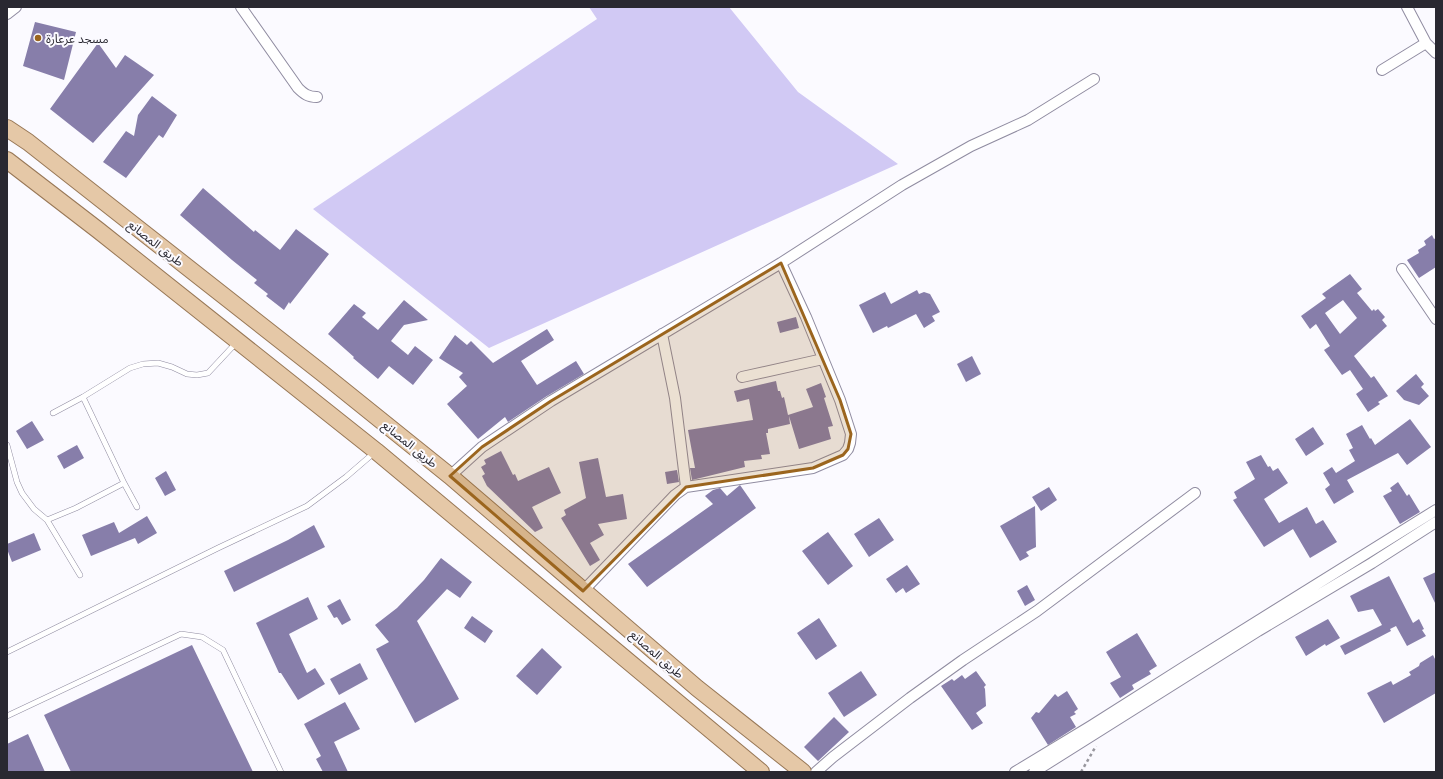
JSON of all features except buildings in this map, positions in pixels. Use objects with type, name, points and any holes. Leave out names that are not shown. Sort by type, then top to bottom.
[{"type":"main road","name":"طريق المصانع","points":[[7,128],[28,142],[116,211],[450,476],[697,688],[803,772]]},
{"type":"main road","name":"طريق المصانع","points":[[7,160],[98,230],[376,451],[761,772]]},
{"type":"main road","points":[[98,230],[116,211]]},
{"type":"street","points":[[7,14],[16,7]]},
{"type":"street","points":[[241,7],[298,88],[310,97],[317,97]]},
{"type":"street","points":[[1407,7],[1426,43],[1436,52]]},
{"type":"street","points":[[1382,70],[1426,43]]},
{"type":"street","points":[[450,476],[482,447],[503,432],[558,397],[781,263],[902,184],[971,146],[1028,120],[1094,79]]},
{"type":"street","points":[[583,590],[675,495],[686,487],[814,468],[843,455],[848,449],[851,434],[840,400],[806,317],[781,263]]},
{"type":"street","points":[[1402,269],[1436,319]]},
{"type":"street","points":[[662,334],[675,398],[686,487]]},
{"type":"street","points":[[742,377],[823,359]]},
{"type":"street","points":[[816,772],[833,757],[910,698],[973,653],[1037,611],[1195,493]]},
{"type":"street","points":[[1016,772],[1436,510]]},
{"type":"street","points":[[1034,772],[1258,631],[1372,563],[1436,522]]},
{"type":"lane","points":[[54,414],[130,368],[143,364],[158,363],[172,367],[187,374],[197,375],[208,373],[238,341]]},
{"type":"lane","points":[[83,397],[137,507]]},
{"type":"lane","points":[[7,444],[17,482],[22,492],[34,510],[47,520],[80,575]]},
{"type":"lane","points":[[7,652],[307,506],[346,477],[376,451]]},
{"type":"lane","points":[[47,520],[76,508],[124,483]]},
{"type":"lane","points":[[7,716],[181,634],[202,637],[223,650],[281,772]]},
{"type":"highlighted area","points":[[781,263],[840,400],[851,434],[848,449],[843,455],[813,468],[686,487],[583,591],[450,476],[482,447],[551,401]]},
{"type":"shaded area","points":[[589,7],[729,7],[798,92],[898,164],[489,348],[313,209],[597,19]]},
{"type":"place","name":"مسجد عرعارة","points":[[38,38]]}]
